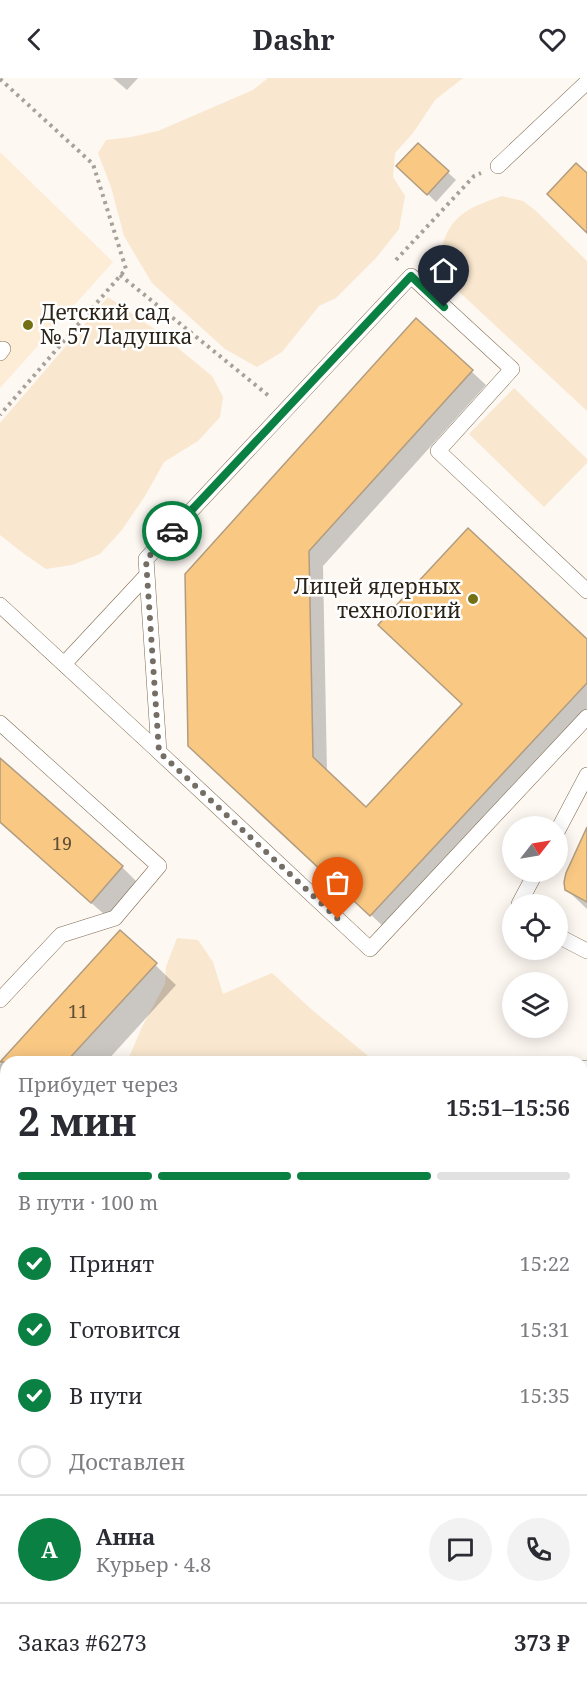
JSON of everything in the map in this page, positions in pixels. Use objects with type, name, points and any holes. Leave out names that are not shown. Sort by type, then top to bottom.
[{"type":"lane","points":[[498,166],[587,82]]},
{"type":"lane","points":[[159,752],[146,560],[411,276],[512,369],[438,451],[587,591]]},
{"type":"lane","points":[[64,664],[146,576]]},
{"type":"lane","points":[[0,605],[370,950],[587,717]]},
{"type":"lane","points":[[0,723],[159,866],[115,918],[61,935],[0,1000]]},
{"type":"lane","points":[[565,816],[587,775]]},
{"type":"lane","points":[[568,941],[587,951]]},
{"type":"path","points":[[0,79],[93,164],[126,269],[0,415]]},
{"type":"path","points":[[395,261],[474,176],[498,166]]},
{"type":"path","points":[[120,275],[269,396],[277,388]]},
{"type":"shaded area","points":[[268,78],[463,78],[435,100],[413,133],[395,153],[393,177],[405,196],[399,229],[376,258],[336,298],[319,306],[282,352],[257,367],[225,349],[152,283],[124,236],[111,187],[98,153],[106,140],[158,131],[253,90]]},
{"type":"shaded area","name":"Детский сад № 57 Ладушка","points":[[0,152],[113,262],[0,388]]},
{"type":"shaded area","points":[[502,196],[523,201],[587,261],[587,411],[454,287],[444,269],[441,257],[442,246],[452,224],[470,209]]},
{"type":"shaded area","points":[[108,297],[157,331],[212,376],[223,397],[220,417],[198,441],[164,462],[145,496],[121,531],[100,554],[72,565],[46,569],[0,535],[0,423]]},
{"type":"shaded area","points":[[514,388],[587,459],[587,463],[544,507],[469,434]]},
{"type":"shaded area","points":[[177,938],[198,940],[213,962],[223,994],[272,973],[368,1056],[130,1056],[165,984],[166,967]]},
{"type":"building","points":[[418,143],[449,171],[427,195],[396,166]]},
{"type":"building","points":[[576,163],[587,173],[587,233],[547,194]]},
{"type":"building","name":"Лицей ядерных технологий","points":[[416,318],[473,370],[309,551],[313,757],[366,807],[462,704],[378,625],[468,528],[587,639],[587,683],[370,916],[188,746],[185,574]]},
{"type":"building","points":[[0,758],[123,866],[91,903],[0,822]]},
{"type":"building","points":[[587,827],[587,902],[565,890],[564,882],[568,882],[568,869]]},
{"type":"building","points":[[120,930],[157,963],[72,1056],[5,1056]]},
{"type":"way so far","points":[[172,531],[146,560],[159,752],[338,919]]},
{"type":"place","name":"Детский сад № 57 Ладушка","points":[[28,325]]},
{"type":"place","name":"Лицей ядерных технологий","points":[[473,599]]},
{"type":"route","points":[[172,531],[411,276],[444,307]]}]
